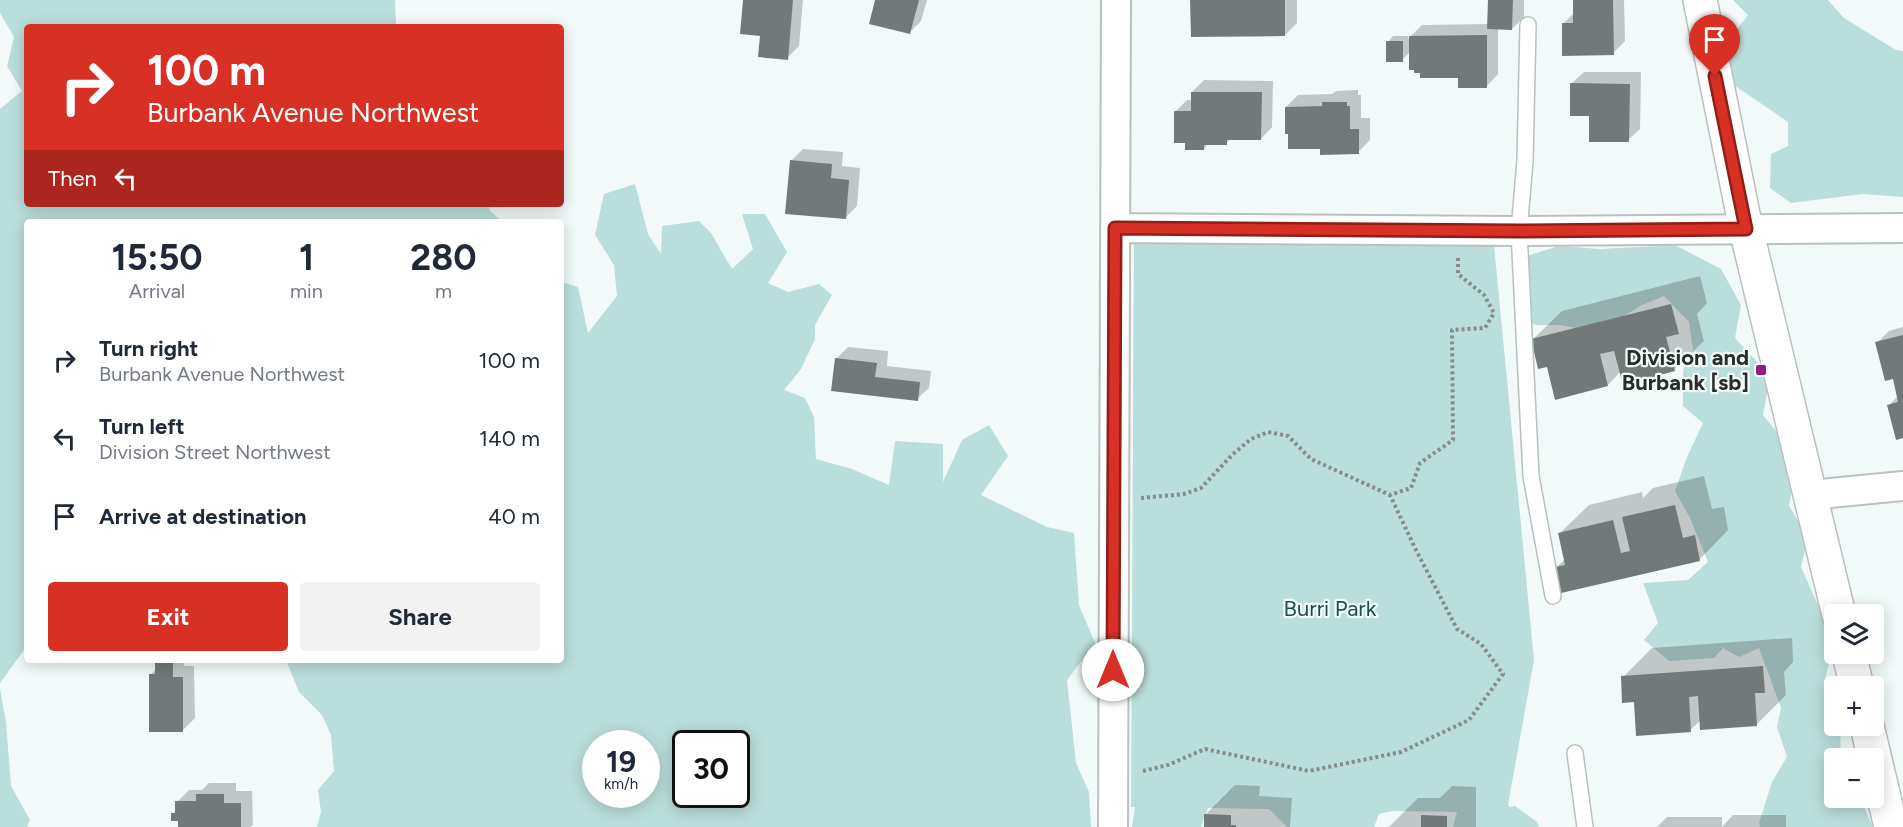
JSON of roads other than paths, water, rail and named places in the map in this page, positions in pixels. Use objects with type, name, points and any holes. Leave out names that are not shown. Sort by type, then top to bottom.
[{"type":"street","points":[[1113,827],[1116,0]]},
{"type":"street","points":[[1700,0],[1746,229],[1836,604]]},
{"type":"street","points":[[1115,228],[1519,231],[1903,228]]},
{"type":"street","points":[[1810,495],[1903,486]]},
{"type":"street","points":[[1869,736],[1890,827]]},
{"type":"lane","points":[[1528,25],[1525,161],[1519,231],[1531,476],[1553,596]]},
{"type":"lane","points":[[1575,753],[1585,827]]},
{"type":"place","name":"Division and Burbank [sb]","points":[[1761,370]]},
{"type":"park label","name":"Burri Park","points":[[1330,608]]}]
